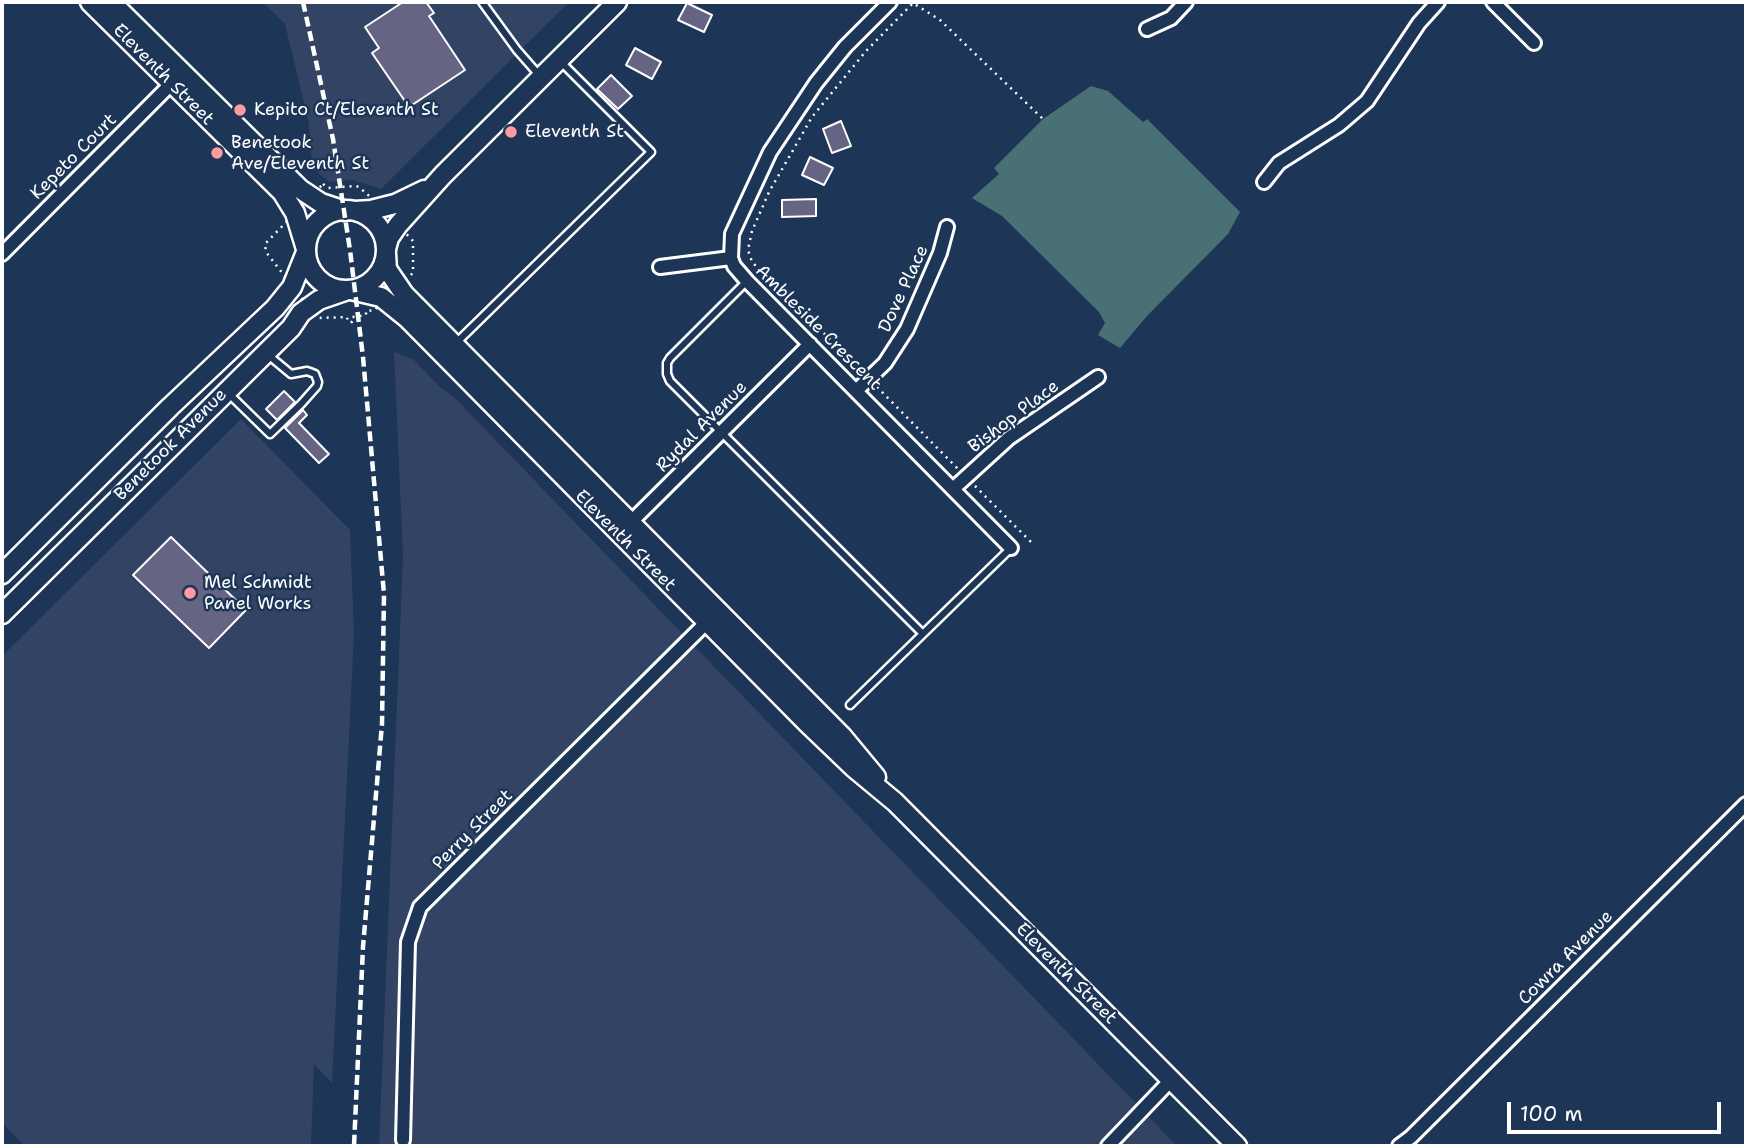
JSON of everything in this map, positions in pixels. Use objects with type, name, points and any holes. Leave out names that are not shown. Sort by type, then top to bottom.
[{"type":"main road","name":"Eleventh Street","points":[[90,2],[310,197],[348,211]]},
{"type":"main road","name":"Eleventh Street","points":[[111,2],[278,188],[295,213],[306,251]]},
{"type":"main road","points":[[350,290],[365,285],[381,270],[389,238],[443,175],[617,2]]},
{"type":"main road","points":[[391,292],[372,293],[332,288],[319,280],[310,267],[306,251],[308,236],[320,220],[332,213],[382,208],[411,197],[443,175]]},
{"type":"main road","points":[[348,211],[363,214],[373,221],[381,231],[386,252]]},
{"type":"main road","name":"Benetook Avenue","points":[[6,567],[170,407],[256,328],[292,287],[306,251]]},
{"type":"main road","name":"Eleventh Street","points":[[386,252],[391,292],[712,617],[842,736],[895,802],[1237,1146]]},
{"type":"main road","name":"Benetook Avenue","points":[[2,614],[308,307],[350,290]]},
{"type":"main road","points":[[170,407],[190,426]]},
{"type":"street","points":[[660,267],[731,258],[732,234],[776,142],[816,83],[845,47],[890,2]]},
{"type":"street","points":[[1147,29],[1171,18],[1186,2]]},
{"type":"street","points":[[1264,183],[1279,163],[1339,125],[1367,101],[1419,23],[1438,2]]},
{"type":"street","points":[[1493,2],[1534,43]]},
{"type":"street","name":"Kepeto Court","points":[[2,254],[177,78]]},
{"type":"street","name":"Dove Place","points":[[856,391],[885,363],[907,329],[940,253],[947,228]]},
{"type":"street","name":"Ambleside Crescent","points":[[731,258],[734,266],[747,281],[1011,548]]},
{"type":"street","name":"Rydal Avenue","points":[[624,529],[810,344]]},
{"type":"street","name":"Bishop Place","points":[[953,489],[1010,438],[1098,377]]},
{"type":"street","name":"Perry Street","points":[[403,1140],[408,942],[420,907],[712,617]]},
{"type":"street","name":"Cowra Avenue","points":[[1399,1146],[1408,1142],[1746,804]]},
{"type":"street","points":[[1108,1146],[1171,1080]]},
{"type":"lane","points":[[482,2],[517,50],[541,77]]},
{"type":"lane","points":[[448,351],[651,152],[559,60]]},
{"type":"lane","points":[[747,281],[667,363],[670,381],[922,633]]},
{"type":"lane","points":[[226,391],[270,434],[308,397],[318,382],[312,372],[291,374],[266,352]]},
{"type":"lane","points":[[850,705],[1011,548]]},
{"type":"path","points":[[1032,544],[752,262],[748,250],[752,230],[769,192],[812,117],[859,58],[913,3],[940,20],[1043,119]]},
{"type":"path","points":[[323,184],[328,188],[356,186],[382,208],[413,241],[413,273],[375,310],[366,311],[366,315],[352,317],[352,322],[348,322],[347,317],[319,320],[266,252],[265,244],[310,197],[323,184]]},
{"type":"shaded area","points":[[263,2],[569,2],[381,189],[352,180],[329,182],[312,167],[309,124],[285,24]]},
{"type":"shaded area","points":[[394,352],[413,359],[440,387],[453,396],[1177,1146],[379,1146],[403,556]]},
{"type":"shaded area","points":[[241,419],[350,530],[354,634],[332,1083],[314,1064],[311,1146],[25,1146],[2,1123],[2,656]]},
{"type":"green space","points":[[1091,86],[1108,91],[1143,122],[1147,119],[1240,212],[1228,234],[1147,316],[1120,348],[1098,335],[1105,323],[1099,312],[1002,216],[972,198],[999,174],[994,168],[1043,119]]},
{"type":"building","points":[[403,2],[426,2],[434,13],[429,16],[465,70],[409,107],[372,53],[379,48],[365,27]]},
{"type":"building","points":[[687,3],[712,15],[704,32],[678,20]]},
{"type":"building","points":[[635,48],[661,62],[652,79],[626,65]]},
{"type":"building","points":[[611,75],[632,96],[618,109],[597,89]]},
{"type":"building","points":[[841,121],[851,146],[832,153],[823,129]]},
{"type":"building","points":[[810,157],[833,168],[824,185],[802,175]]},
{"type":"building","points":[[816,199],[816,216],[782,217],[782,200]]},
{"type":"building","points":[[284,391],[295,402],[277,420],[266,409]]},
{"type":"building","points":[[303,410],[307,415],[299,423],[329,454],[319,463],[285,428]]},
{"type":"building","name":"Mel Schmidt Panel Works","points":[[171,537],[246,610],[209,648],[133,575]]},
{"type":"railway","points":[[303,2],[333,139],[350,250],[363,357],[384,594],[382,724],[363,947],[354,1146]]},
{"type":"place","name":"Kepito Ct/Eleventh St","points":[[240,110]]},
{"type":"place","name":"Eleventh St","points":[[511,132]]},
{"type":"place","name":"Benetook Ave/Eleventh St","points":[[217,153]]},
{"type":"place","name":"Mel Schmidt Panel Works","points":[[190,593]]}]
